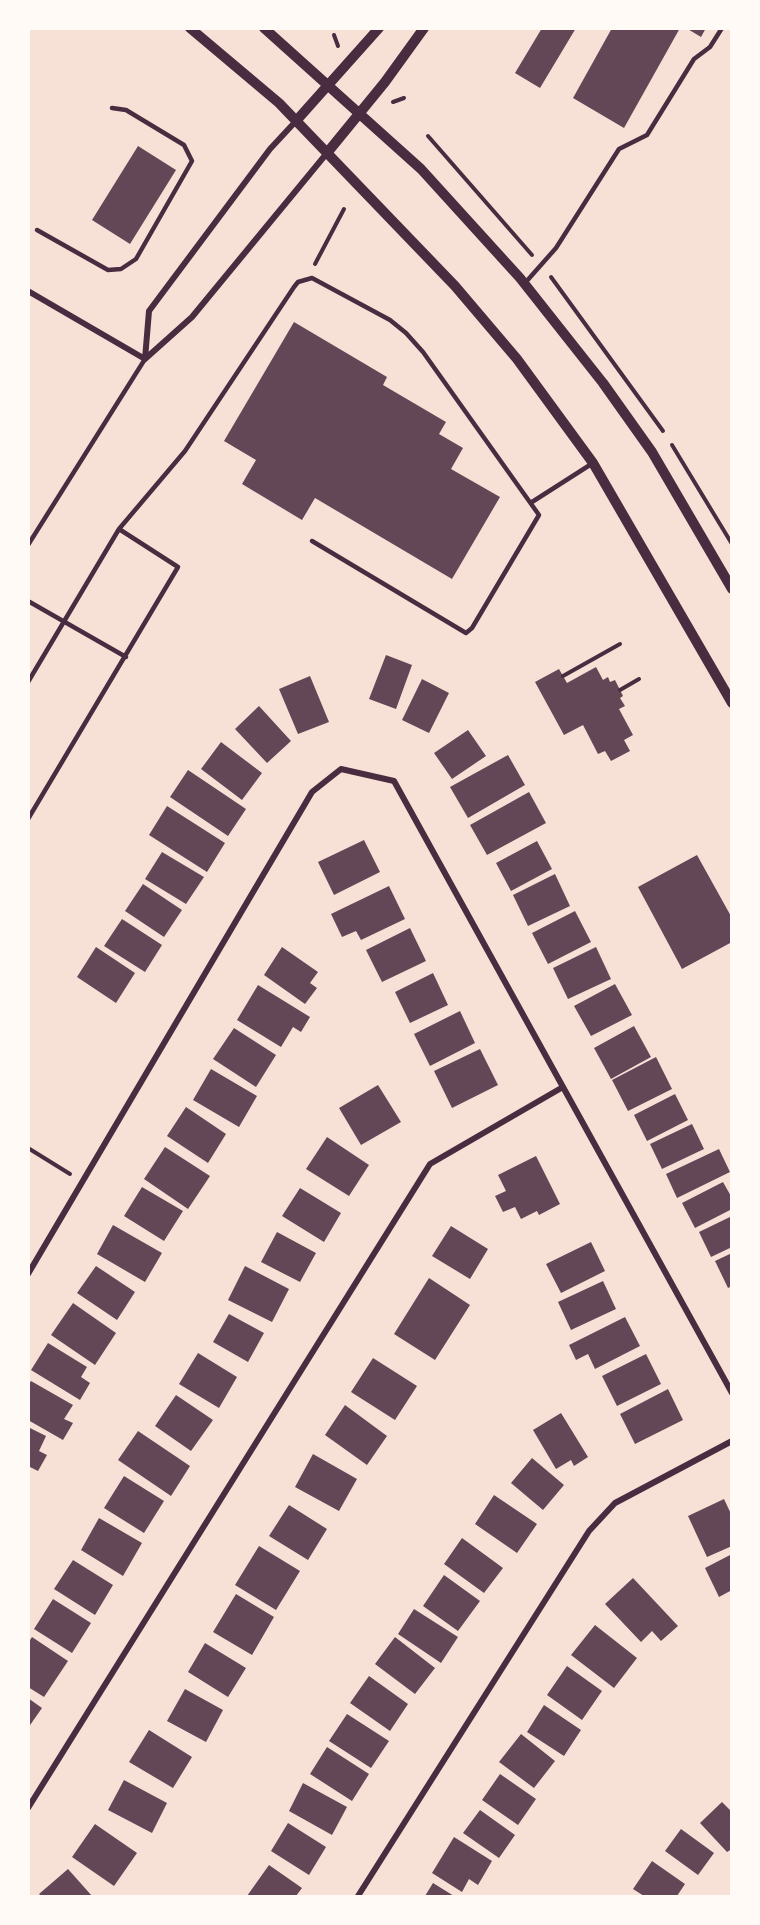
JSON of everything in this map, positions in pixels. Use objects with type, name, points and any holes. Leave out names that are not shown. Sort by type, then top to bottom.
[{"type":"street","points":[[190,28],[270,94],[475,309],[523,367],[593,463],[732,703]]},
{"type":"street","points":[[266,30],[282,28]]},
{"type":"street","points":[[145,359],[149,311],[270,149],[379,28]]},
{"type":"street","points":[[145,359],[192,317],[361,113],[424,28]]},
{"type":"street","points":[[266,30],[361,113],[448,196],[525,284],[603,383],[652,452],[732,588]]},
{"type":"street","points":[[28,291],[145,359]]},
{"type":"street","points":[[28,1274],[312,792],[341,769],[394,781],[732,1394]]},
{"type":"street","points":[[28,1808],[430,1164],[563,1087]]},
{"type":"street","points":[[358,1896],[589,1531],[615,1503],[732,1441]]},
{"type":"lane","points":[[525,284],[556,248],[619,149],[648,135],[694,59],[710,47],[722,28]]},
{"type":"lane","points":[[37,230],[108,270],[121,269],[136,259],[192,161],[190,153],[184,146],[126,110],[112,108]]},
{"type":"lane","points":[[28,682],[119,530],[184,451],[294,287],[298,282],[312,278],[390,320],[406,333],[423,352],[532,502],[539,515],[472,628],[466,633],[312,541]]},
{"type":"lane","points":[[28,545],[145,359]]},
{"type":"lane","points":[[532,502],[593,463]]},
{"type":"lane","points":[[28,819],[178,567],[119,530]]},
{"type":"lane","points":[[28,601],[126,657]]},
{"type":"path","points":[[334,35],[338,46]]},
{"type":"path","points":[[315,262],[344,209]]},
{"type":"path","points":[[563,676],[620,644]]},
{"type":"path","points":[[620,690],[639,679]]},
{"type":"path","points":[[28,1148],[83,1182]]},
{"type":"building","points":[[542,28],[576,28],[540,88],[515,73]]},
{"type":"building","points":[[612,28],[680,28],[624,128],[573,98]]},
{"type":"building","points":[[686,28],[706,28],[701,37]]},
{"type":"building","points":[[138,146],[176,170],[130,244],[92,220]]},
{"type":"building","points":[[294,322],[387,377],[383,385],[446,422],[439,434],[463,448],[451,469],[500,497],[452,579],[315,498],[302,520],[242,484],[256,460],[224,441]]},
{"type":"building","points":[[386,655],[412,665],[396,709],[369,699]]},
{"type":"building","points":[[596,667],[603,680],[608,677],[610,682],[615,680],[625,706],[619,709],[633,735],[624,740],[630,751],[611,761],[605,751],[598,754],[583,725],[564,735],[535,682],[559,669],[567,683]]},
{"type":"building","points":[[310,676],[329,722],[298,734],[279,689]]},
{"type":"building","points":[[422,679],[449,693],[429,733],[402,720]]},
{"type":"building","points":[[259,706],[291,741],[267,763],[235,729]]},
{"type":"building","points":[[468,730],[486,756],[452,779],[434,753]]},
{"type":"building","points":[[221,742],[262,773],[242,800],[201,769]]},
{"type":"building","points":[[508,755],[525,785],[468,818],[450,787]]},
{"type":"building","points":[[188,770],[246,809],[228,836],[170,797]]},
{"type":"building","points":[[529,792],[546,823],[487,855],[470,825]]},
{"type":"building","points":[[167,806],[225,843],[207,872],[149,835]]},
{"type":"building","points":[[364,840],[380,872],[334,895],[318,862]]},
{"type":"building","points":[[537,841],[552,869],[511,891],[496,863]]},
{"type":"building","points":[[162,852],[204,877],[186,904],[145,879]]},
{"type":"building","points":[[697,855],[732,918],[732,942],[682,969],[638,887]]},
{"type":"building","points":[[555,874],[570,906],[528,926],[513,895]]},
{"type":"building","points":[[143,884],[182,910],[164,937],[125,911]]},
{"type":"building","points":[[389,886],[405,919],[361,940],[356,931],[342,937],[331,914]]},
{"type":"building","points":[[575,911],[591,942],[548,964],[532,933]]},
{"type":"building","points":[[122,919],[162,945],[145,972],[104,946]]},
{"type":"building","points":[[410,928],[426,961],[382,982],[366,950]]},
{"type":"building","points":[[96,947],[135,973],[116,1003],[77,977]]},
{"type":"building","points":[[282,947],[318,972],[310,983],[317,988],[305,1004],[264,975]]},
{"type":"building","points":[[596,947],[611,979],[568,999],[553,968]]},
{"type":"building","points":[[433,973],[448,1005],[410,1023],[395,992]]},
{"type":"building","points":[[615,984],[632,1015],[591,1036],[574,1006]]},
{"type":"building","points":[[258,985],[310,1017],[301,1032],[293,1027],[281,1047],[237,1020]]},
{"type":"building","points":[[460,1011],[475,1043],[430,1066],[414,1034]]},
{"type":"building","points":[[634,1026],[651,1057],[611,1079],[594,1048]]},
{"type":"building","points":[[234,1028],[276,1055],[256,1087],[213,1059]]},
{"type":"building","points":[[480,1049],[498,1085],[452,1108],[434,1071]]},
{"type":"building","points":[[656,1057],[672,1089],[628,1111],[612,1080]]},
{"type":"building","points":[[211,1069],[257,1096],[239,1127],[193,1100]]},
{"type":"building","points":[[378,1085],[401,1122],[361,1145],[339,1108]]},
{"type":"building","points":[[675,1094],[688,1120],[647,1141],[634,1115]]},
{"type":"building","points":[[186,1107],[226,1134],[208,1163],[167,1136]]},
{"type":"building","points":[[692,1124],[704,1149],[662,1169],[650,1144]]},
{"type":"building","points":[[327,1137],[369,1165],[349,1196],[306,1169]]},
{"type":"building","points":[[165,1147],[210,1176],[188,1209],[144,1179]]},
{"type":"building","points":[[719,1149],[730,1172],[677,1198],[666,1174]]},
{"type":"building","points":[[536,1156],[560,1204],[539,1215],[537,1211],[521,1219],[515,1207],[503,1212],[495,1196],[506,1191],[498,1175]]},
{"type":"building","points":[[723,1182],[732,1198],[732,1209],[695,1228],[682,1203]]},
{"type":"building","points":[[142,1187],[183,1211],[164,1241],[124,1216]]},
{"type":"building","points":[[300,1188],[341,1213],[324,1242],[282,1216]]},
{"type":"building","points":[[732,1216],[732,1247],[711,1257],[699,1232]]},
{"type":"building","points":[[113,1225],[162,1253],[145,1282],[97,1254]]},
{"type":"building","points":[[451,1226],[488,1249],[470,1279],[432,1256]]},
{"type":"building","points":[[277,1232],[316,1253],[300,1282],[261,1262]]},
{"type":"building","points":[[591,1242],[605,1271],[561,1293],[546,1264]]},
{"type":"building","points":[[732,1253],[732,1286],[728,1288],[715,1261]]},
{"type":"building","points":[[96,1266],[135,1292],[117,1320],[77,1293]]},
{"type":"building","points":[[245,1266],[289,1289],[272,1322],[228,1300]]},
{"type":"building","points":[[429,1278],[470,1305],[435,1360],[394,1334]]},
{"type":"building","points":[[603,1281],[616,1309],[571,1330],[558,1302]]},
{"type":"building","points":[[73,1303],[116,1333],[95,1365],[51,1335]]},
{"type":"building","points":[[229,1314],[264,1333],[248,1362],[213,1342]]},
{"type":"building","points":[[625,1317],[640,1346],[595,1369],[588,1354],[576,1360],[569,1345]]},
{"type":"building","points":[[48,1343],[87,1367],[81,1377],[90,1383],[80,1400],[31,1370]]},
{"type":"building","points":[[198,1353],[237,1377],[219,1408],[179,1384]]},
{"type":"building","points":[[646,1354],[661,1384],[617,1406],[602,1376]]},
{"type":"building","points":[[373,1358],[417,1386],[395,1420],[351,1392]]},
{"type":"building","points":[[31,1381],[73,1405],[64,1419],[73,1423],[63,1440],[28,1420],[28,1385]]},
{"type":"building","points":[[668,1389],[683,1420],[635,1444],[620,1414]]},
{"type":"building","points":[[176,1395],[213,1420],[191,1451],[155,1426]]},
{"type":"building","points":[[345,1405],[387,1436],[367,1465],[325,1435]]},
{"type":"building","points":[[561,1413],[588,1457],[574,1466],[571,1460],[556,1469],[533,1430]]},
{"type":"building","points":[[28,1427],[46,1436],[39,1451],[47,1455],[38,1471],[28,1466]]},
{"type":"building","points":[[138,1431],[190,1466],[171,1496],[118,1460]]},
{"type":"building","points":[[313,1454],[357,1479],[339,1511],[295,1487]]},
{"type":"building","points":[[532,1458],[564,1485],[543,1510],[511,1483]]},
{"type":"building","points":[[124,1476],[164,1501],[144,1533],[104,1508]]},
{"type":"building","points":[[494,1495],[537,1524],[517,1553],[475,1524]]},
{"type":"building","points":[[724,1499],[732,1516],[732,1546],[707,1557],[688,1516]]},
{"type":"building","points":[[289,1505],[327,1529],[308,1560],[269,1536]]},
{"type":"building","points":[[99,1518],[142,1543],[123,1576],[81,1550]]},
{"type":"building","points":[[462,1538],[503,1568],[484,1593],[444,1564]]},
{"type":"building","points":[[259,1546],[300,1571],[276,1610],[235,1585]]},
{"type":"building","points":[[732,1554],[732,1590],[719,1597],[705,1568]]},
{"type":"building","points":[[73,1560],[113,1585],[95,1615],[54,1589]]},
{"type":"building","points":[[444,1575],[480,1601],[458,1631],[423,1606]]},
{"type":"building","points":[[633,1578],[678,1626],[661,1641],[652,1631],[641,1642],[605,1604]]},
{"type":"building","points":[[236,1594],[274,1617],[252,1655],[213,1632]]},
{"type":"building","points":[[53,1599],[91,1623],[72,1653],[34,1629]]},
{"type":"building","points":[[414,1609],[458,1637],[441,1663],[398,1634]]},
{"type":"building","points":[[595,1625],[637,1658],[614,1688],[571,1655]]},
{"type":"building","points":[[32,1637],[68,1661],[44,1697],[28,1687],[28,1643]]},
{"type":"building","points":[[395,1637],[435,1668],[415,1694],[375,1664]]},
{"type":"building","points":[[205,1643],[246,1668],[228,1697],[188,1672]]},
{"type":"building","points":[[567,1666],[602,1691],[582,1720],[547,1695]]},
{"type":"building","points":[[369,1676],[408,1704],[390,1731],[350,1703]]},
{"type":"building","points":[[185,1689],[223,1710],[206,1742],[167,1721]]},
{"type":"building","points":[[28,1698],[42,1708],[28,1728]]},
{"type":"building","points":[[544,1705],[581,1730],[564,1756],[527,1732]]},
{"type":"building","points":[[347,1714],[389,1741],[371,1768],[329,1741]]},
{"type":"building","points":[[149,1730],[192,1757],[173,1788],[129,1762]]},
{"type":"building","points":[[521,1734],[555,1761],[534,1788],[499,1762]]},
{"type":"building","points":[[327,1747],[369,1774],[352,1801],[310,1774]]},
{"type":"building","points":[[500,1774],[536,1799],[518,1825],[482,1800]]},
{"type":"building","points":[[124,1780],[167,1803],[152,1833],[108,1810]]},
{"type":"building","points":[[303,1783],[347,1807],[332,1835],[289,1811]]},
{"type":"building","points":[[722,1802],[732,1812],[732,1849],[727,1852],[700,1823]]},
{"type":"building","points":[[480,1810],[515,1835],[499,1858],[463,1833]]},
{"type":"building","points":[[288,1823],[326,1847],[309,1875],[271,1851]]},
{"type":"building","points":[[95,1824],[137,1853],[114,1886],[72,1857]]},
{"type":"building","points":[[681,1829],[714,1853],[698,1875],[665,1851]]},
{"type":"building","points":[[454,1837],[492,1861],[478,1885],[469,1879],[462,1892],[432,1873]]},
{"type":"building","points":[[652,1861],[685,1884],[677,1896],[644,1896],[633,1889]]},
{"type":"building","points":[[269,1865],[302,1888],[296,1896],[247,1896]]},
{"type":"building","points":[[68,1869],[92,1896],[41,1896],[39,1894]]},
{"type":"building","points":[[433,1883],[454,1896],[425,1896]]}]
